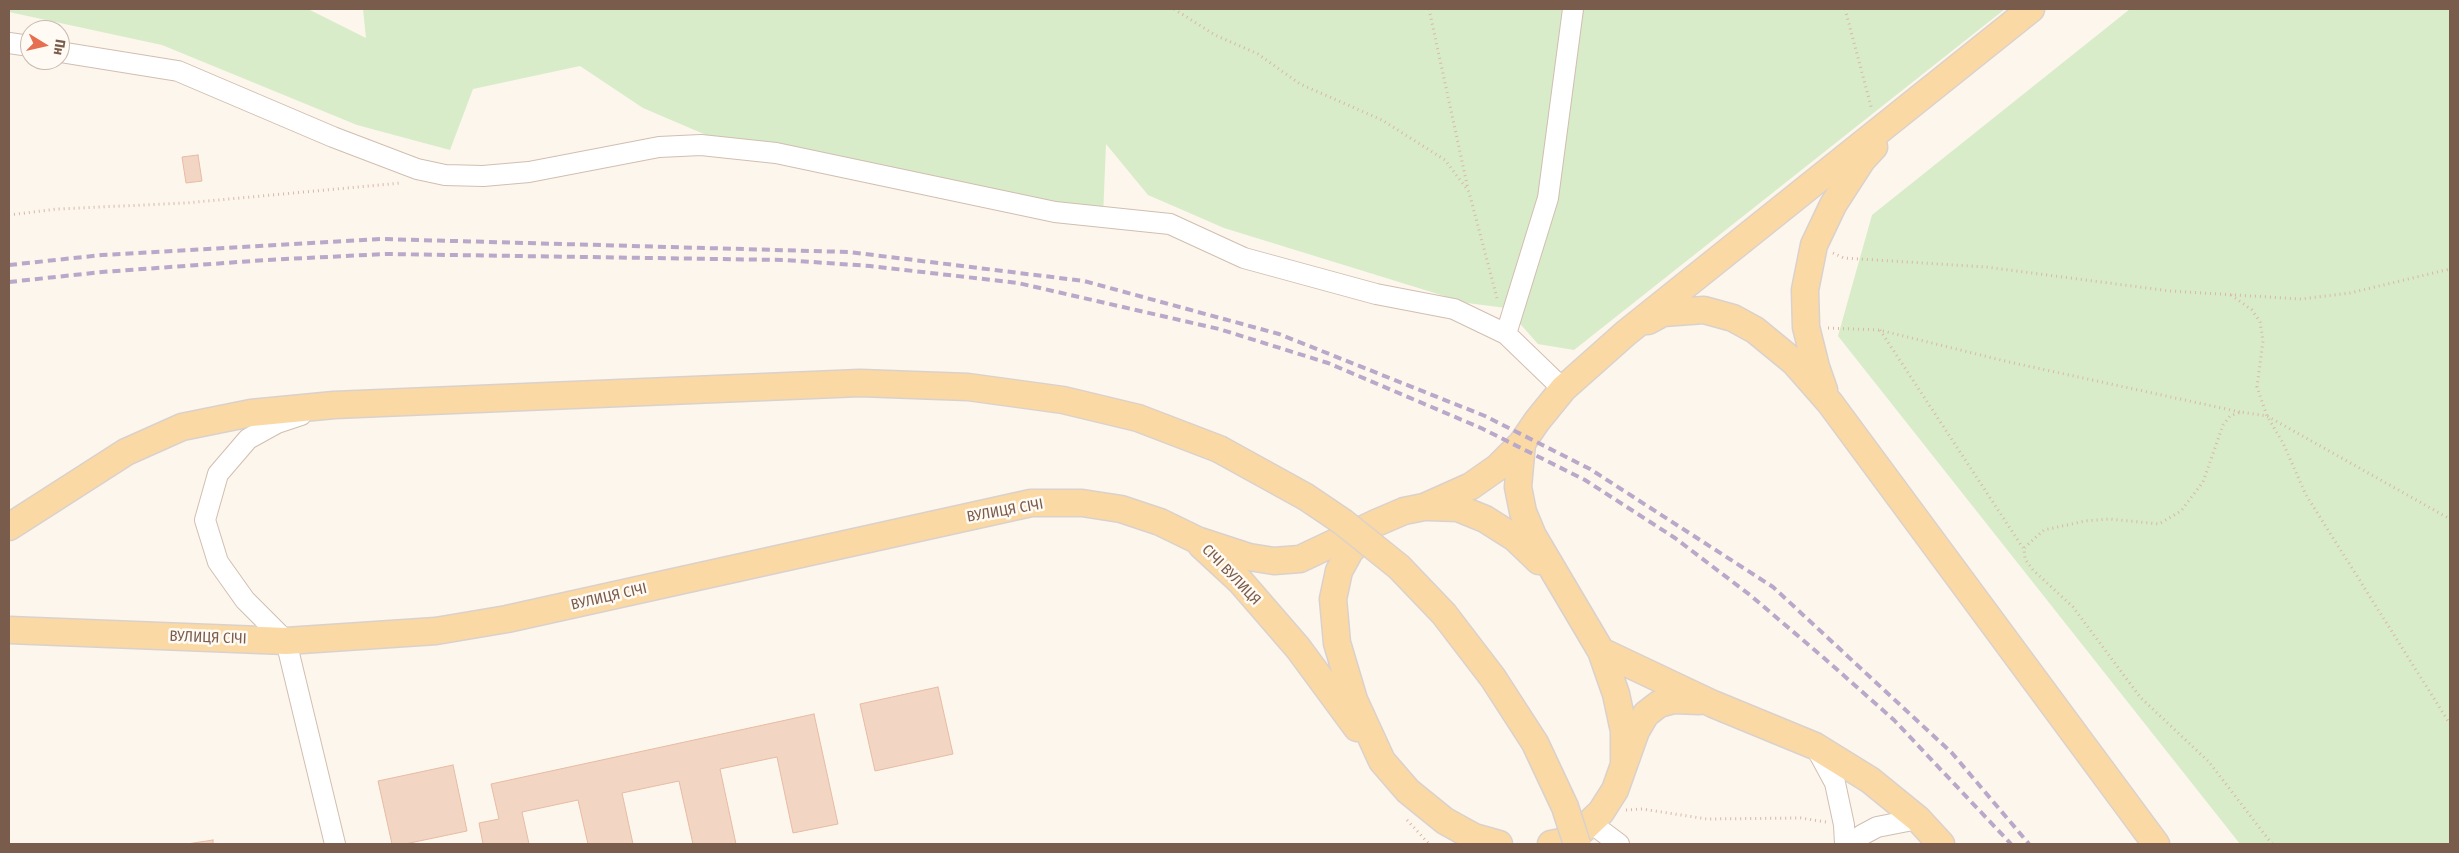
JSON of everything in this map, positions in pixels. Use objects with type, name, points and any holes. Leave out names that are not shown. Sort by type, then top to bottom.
[{"type":"main road","points":[[1424,507],[1471,486],[1498,467],[1522,443],[1537,421],[1563,390],[1626,333],[2031,9]]},
{"type":"main road","points":[[1830,403],[1816,367],[1806,327],[1805,290],[1814,245],[1833,205],[1862,160],[1912,106]]},
{"type":"main road","points":[[1626,333],[1663,313],[1704,310],[1733,318],[1755,330],[1794,362],[1830,403],[2156,844]]},
{"type":"main road","points":[[9,527],[126,452],[182,427],[251,413],[334,405],[860,383],[968,387],[1072,402],[1138,418],[1219,449],[1306,497],[1343,522],[1399,567],[1444,614],[1493,678],[1535,743],[1565,807],[1590,826]]},
{"type":"main road","points":[[1522,443],[1518,487],[1523,512],[1533,536],[1554,575],[1577,609],[1601,651],[1616,694],[1624,731],[1624,762]]},
{"type":"main road","name":"ВУЛИЦЯ СІЧІ","points":[[9,630],[286,641],[436,631],[507,619],[1032,503],[1082,503],[1121,509],[1160,522],[1197,540]]},
{"type":"main road","points":[[1424,507],[1458,508],[1486,519],[1515,538],[1554,575]]},
{"type":"main road","name":"СІЧІ ВУЛИЦЯ","points":[[1197,540],[1249,557],[1283,560],[1300,559],[1404,511],[1424,507]]},
{"type":"main road","points":[[1376,523],[1350,551],[1339,571],[1333,599],[1337,643],[1354,700],[1382,760],[1408,791],[1444,821],[1474,837],[1499,844]]},
{"type":"main road","name":"СІЧІ ВУЛИЦЯ","points":[[1197,540],[1240,581],[1298,648],[1382,760]]},
{"type":"main road","points":[[1601,651],[1713,704],[1816,746],[1870,780],[1918,819],[1941,844]]},
{"type":"main road","points":[[1551,844],[1568,839],[1590,826],[1615,790],[1636,730],[1646,714],[1659,704],[1674,700],[1692,699],[1713,704]]},
{"type":"street","points":[[1506,334],[1548,198],[1573,9]]},
{"type":"street","points":[[70,54],[178,71],[332,137],[417,169],[445,175],[492,175],[529,172],[659,147],[692,145],[776,153],[1055,212],[1170,224],[1244,258],[1376,294],[1454,309],[1506,334],[1563,390]]},
{"type":"street","points":[[334,405],[277,423],[248,439],[218,474],[205,520],[218,562],[245,600],[286,641],[335,844]]},
{"type":"street","points":[[1816,746],[1835,783],[1844,835]]},
{"type":"street","points":[[1854,844],[1862,835],[1878,827],[1918,819]]},
{"type":"street","points":[[1590,826],[1619,844]]},
{"type":"path","points":[[1174,9],[1215,35],[1258,54],[1300,84],[1382,120],[1445,160],[1469,192]]},
{"type":"path","points":[[1430,9],[1469,192],[1506,334]]},
{"type":"path","points":[[1845,9],[1864,84],[1879,130]]},
{"type":"path","points":[[9,215],[57,209],[186,203],[404,183]]},
{"type":"path","points":[[1814,245],[1844,258],[1986,267],[2170,291],[2301,299],[2350,293],[2450,269]]},
{"type":"path","points":[[2230,294],[2252,310],[2260,322],[2263,341],[2257,387],[2267,416],[2283,443],[2306,495],[2450,724]]},
{"type":"path","points":[[1806,327],[1879,330],[2009,362],[2267,416],[2450,519]]},
{"type":"path","points":[[1879,330],[2024,548],[2025,559],[2033,570],[2073,607],[2140,697],[2210,762],[2272,844]]},
{"type":"path","points":[[2024,548],[2044,530],[2085,520],[2109,519],[2159,524],[2181,512],[2203,482],[2223,425],[2230,416],[2241,412]]},
{"type":"path","points":[[1590,826],[1642,809],[1707,819],[1801,818],[1844,835]]},
{"type":"green space","points":[[9,9],[308,9],[366,38],[363,9],[2005,9],[1574,350],[1538,344],[1506,308],[1467,303],[1224,228],[1148,195],[1106,144],[1103,217],[739,149],[643,108],[580,66],[473,89],[450,150],[357,125],[162,45],[70,25],[70,20],[46,20],[9,12]]},
{"type":"green space","points":[[2130,9],[2450,9],[2450,844],[2240,844],[1838,336],[1872,215]]},
{"type":"building","points":[[198,155],[202,181],[186,183],[182,157]]},
{"type":"building","points":[[938,687],[953,754],[875,771],[860,704]]},
{"type":"building","points":[[814,714],[838,824],[793,833],[777,757],[720,769],[736,844],[693,844],[679,781],[622,793],[633,844],[588,844],[578,800],[522,812],[529,844],[483,844],[479,823],[499,819],[491,784]]},
{"type":"building","points":[[453,765],[467,831],[405,844],[392,844],[378,781]]},
{"type":"building","points":[[213,840],[213,844],[187,844]]},
{"type":"railway","points":[[9,265],[102,255],[382,239],[849,252],[1084,281],[1279,334],[1485,416],[1590,469],[1773,587],[1952,753],[2029,844]]},
{"type":"railway","points":[[9,282],[102,272],[266,260],[386,254],[784,260],[870,266],[1018,283],[1219,329],[1328,363],[1481,428],[1585,480],[1675,538],[1750,595],[1894,720],[2011,844]]}]
